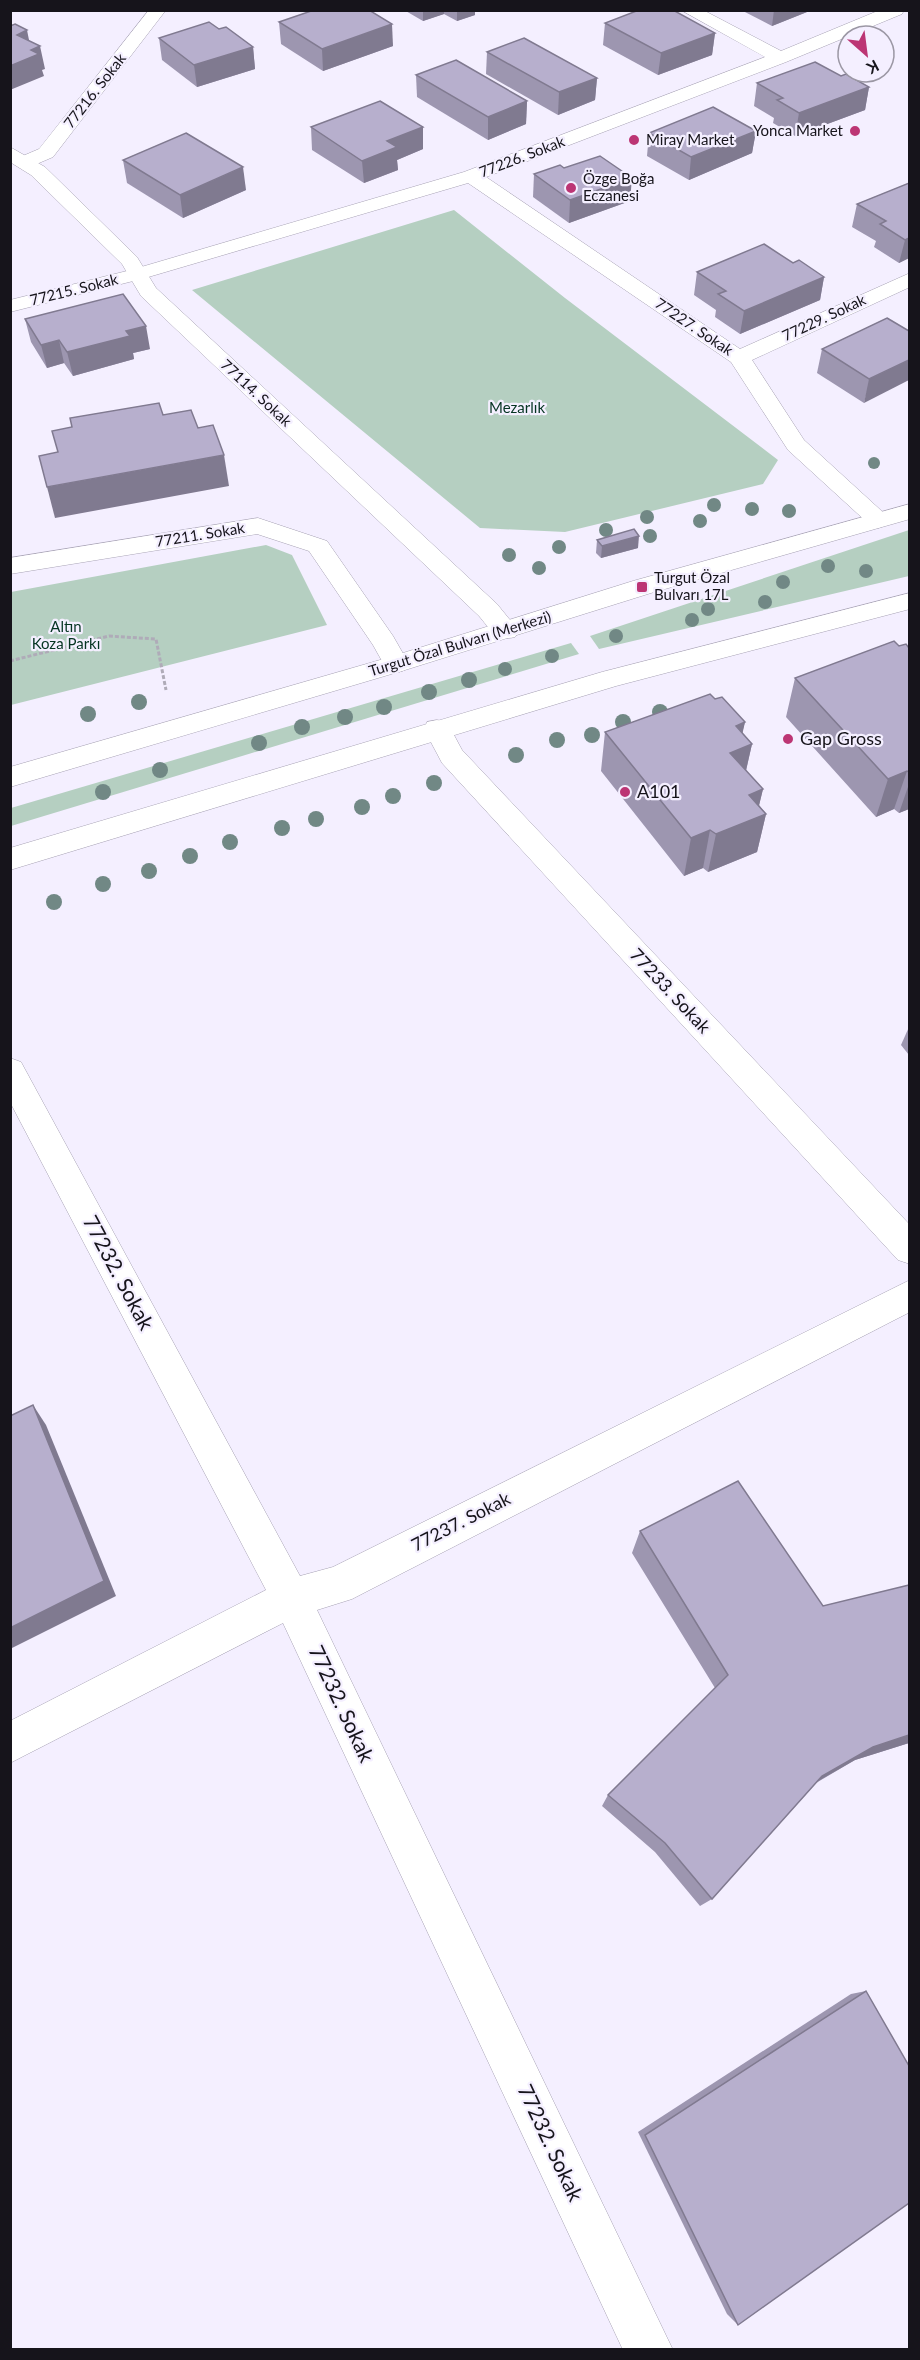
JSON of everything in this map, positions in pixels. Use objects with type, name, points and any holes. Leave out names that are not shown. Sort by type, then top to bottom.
[{"type":"street","name":"77216. Sokak","points":[[18,158],[46,153],[158,10]]},
{"type":"street","points":[[689,10],[780,58]]},
{"type":"street","name":"77226. Sokak","points":[[138,274],[471,176],[780,58],[896,10]]},
{"type":"street","name":"77114. Sokak","points":[[18,158],[117,248],[138,274],[147,292],[488,610],[506,631]]},
{"type":"street","name":"77227. Sokak","points":[[471,176],[739,358],[796,445],[878,519]]},
{"type":"street","name":"77215. Sokak","points":[[10,306],[138,274]]},
{"type":"street","name":"77229. Sokak","points":[[739,358],[909,279]]},
{"type":"street","name":"Turgut Özal Bulvarı (Merkezi)","points":[[10,777],[506,631],[642,587],[909,511]]},
{"type":"street","name":"77211. Sokak","points":[[10,566],[258,526],[318,546],[384,642],[396,664]]},
{"type":"street","points":[[10,858],[611,678],[909,601]]},
{"type":"street","name":"77233. Sokak","points":[[437,729],[452,756],[909,1249]]},
{"type":"street","name":"77232. Sokak","points":[[10,1071],[291,1598],[649,2349]]},
{"type":"street","name":"77237. Sokak","points":[[10,1743],[291,1598],[338,1585],[909,1295]]},
{"type":"path","points":[[10,661],[109,636],[156,639],[167,693]]},
{"type":"green space","name":"Mezarlık","points":[[454,210],[565,298],[778,460],[763,484],[565,532],[480,528],[192,290]]},
{"type":"green space","points":[[909,530],[909,576],[599,649],[590,636]]},
{"type":"green space","name":"Altın Koza Parkı","points":[[266,545],[292,555],[327,625],[11,705],[11,592]]},
{"type":"green space","points":[[571,643],[579,654],[11,826],[11,808]]},
{"type":"building","points":[[314,10],[369,10],[392,24],[322,49],[279,22]]},
{"type":"building","points":[[639,10],[673,10],[715,33],[661,53],[605,23]]},
{"type":"building","points":[[209,22],[219,29],[226,27],[253,47],[194,65],[159,38]]},
{"type":"building","points":[[15,24],[27,30],[17,35],[40,46],[31,50],[39,54],[10,66],[10,26]]},
{"type":"building","points":[[524,38],[597,78],[559,92],[487,52]]},
{"type":"building","points":[[456,60],[527,101],[488,117],[416,75]]},
{"type":"building","points":[[815,62],[836,73],[836,84],[864,84],[869,87],[799,113],[777,100],[783,98],[757,83]]},
{"type":"building","points":[[380,101],[423,127],[387,141],[397,147],[362,161],[311,127]]},
{"type":"building","points":[[713,107],[756,131],[691,157],[649,133]]},
{"type":"building","points":[[186,133],[243,167],[180,195],[123,160]]},
{"type":"building","points":[[600,156],[632,178],[570,200],[534,174],[560,165],[564,168]]},
{"type":"building","points":[[909,183],[909,238],[905,240],[880,224],[886,221],[857,204]]},
{"type":"building","points":[[764,244],[793,263],[799,260],[824,277],[744,311],[718,294],[726,291],[697,272]]},
{"type":"building","points":[[123,294],[146,326],[126,331],[130,336],[67,352],[59,340],[41,345],[25,319]]},
{"type":"building","points":[[887,318],[909,331],[909,360],[869,379],[822,349]]},
{"type":"building","points":[[159,403],[163,415],[191,410],[198,428],[213,425],[224,455],[47,487],[39,456],[58,452],[52,431],[72,427],[70,418]]},
{"type":"building","points":[[634,529],[639,536],[602,546],[597,540]]},
{"type":"building","points":[[894,641],[899,646],[906,644],[909,648],[909,772],[888,779],[795,678]]},
{"type":"building","points":[[710,694],[715,699],[722,697],[745,722],[736,726],[752,744],[730,753],[763,789],[749,795],[766,814],[716,834],[710,830],[691,838],[605,732]]},
{"type":"building","points":[[33,1405],[104,1581],[10,1628],[10,1416]]},
{"type":"building","points":[[738,1481],[823,1606],[909,1585],[909,1735],[873,1747],[822,1776],[712,1899],[665,1843],[608,1795],[728,1675],[640,1531]]},
{"type":"building","points":[[866,1991],[909,2066],[909,2203],[738,2325],[645,2135]]},
{"type":"place","name":"Yonca Market","points":[[855,131]]},
{"type":"place","name":"Miray Market","points":[[634,140]]},
{"type":"place","name":"Özge Boğa Eczanesi","points":[[571,188]]},
{"type":"place","name":"Turgut Özal Bulvarı 17L","points":[[642,587]]},
{"type":"place","name":"Gap Gross","points":[[788,739]]},
{"type":"place","name":"A101","points":[[625,792]]}]
